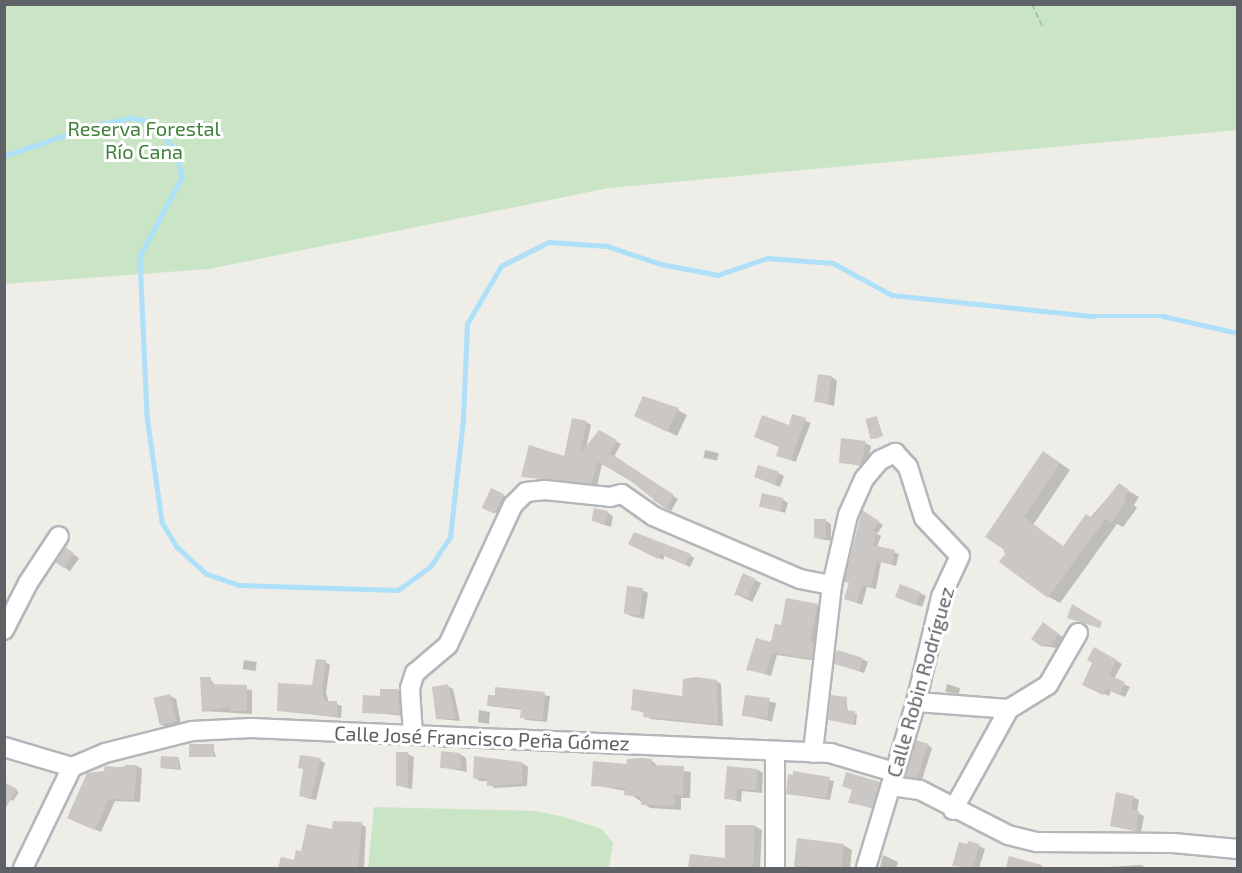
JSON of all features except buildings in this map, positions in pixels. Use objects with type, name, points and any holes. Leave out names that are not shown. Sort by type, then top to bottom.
[{"type":"street","name":"Calle Robin Rodríguez","points":[[832,585],[848,515],[864,479],[880,460],[894,453],[908,467],[924,518],[960,556],[941,597],[916,702],[866,868]]},
{"type":"street","points":[[413,735],[410,688],[415,674],[448,645],[469,606],[499,527],[526,492],[569,491],[610,497],[622,494],[653,516],[800,579],[832,585],[813,753]]},
{"type":"street","points":[[4,630],[28,583],[59,536]]},
{"type":"street","points":[[952,810],[1008,709],[1048,686],[1078,633]]},
{"type":"street","points":[[916,702],[1008,709]]},
{"type":"street","name":"Calle José Francisco Peña Gómez","points":[[72,767],[105,753],[192,731],[251,729],[643,742],[813,753],[856,758],[893,779],[920,790],[952,810],[1008,835],[1037,842],[1173,843],[1238,849]]},
{"type":"street","points":[[4,747],[72,767],[22,868]]},
{"type":"street","points":[[775,752],[775,868]]},
{"type":"path","points":[[1032,4],[1043,28]]},
{"type":"green space","name":"Reserva Forestal Río Cana","points":[[5,4],[1237,5],[1237,130],[609,188],[209,269],[5,284]]},
{"type":"green space","points":[[374,807],[536,811],[564,817],[602,829],[613,843],[609,868],[368,868]]},
{"type":"waterway","points":[[4,156],[92,126],[131,118],[154,122],[176,151],[182,178],[140,256],[147,416],[162,522],[177,547],[207,574],[239,585],[398,590],[430,567],[450,537],[463,419],[467,324],[501,266],[549,242],[607,246],[661,264],[718,275],[767,258],[833,263],[892,295],[1093,316],[1163,316],[1238,333]]}]
